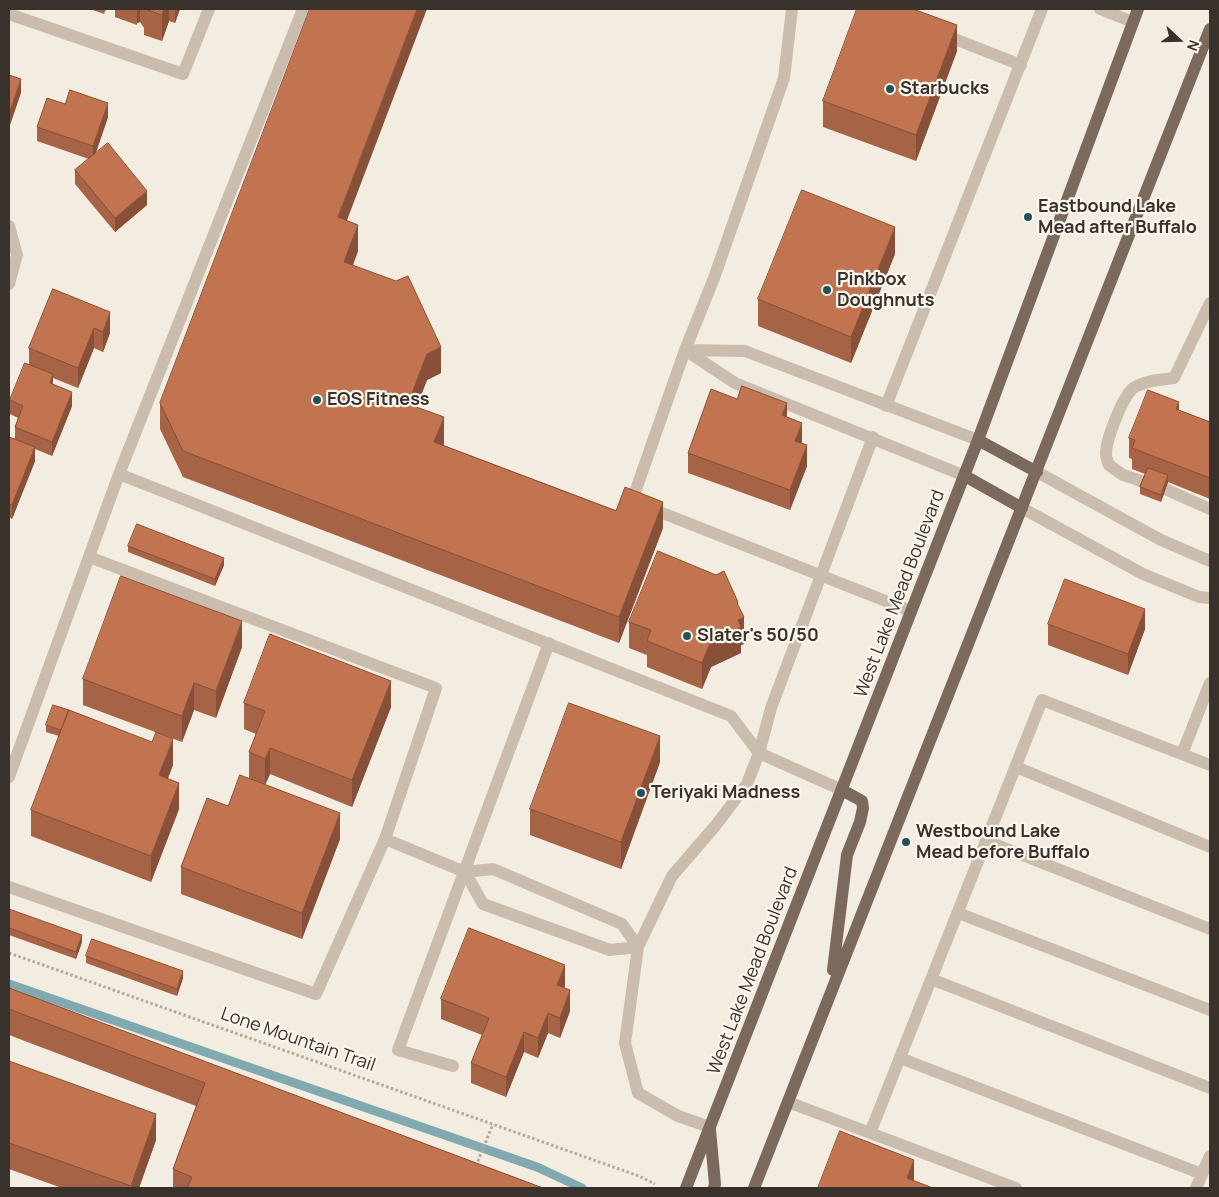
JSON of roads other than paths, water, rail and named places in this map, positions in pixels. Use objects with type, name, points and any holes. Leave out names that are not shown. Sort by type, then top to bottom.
[{"type":"main road","name":"West Lake Mead Boulevard","points":[[686,1188],[965,476],[1138,9]]},
{"type":"main road","points":[[754,1188],[831,987],[1037,472],[1210,29]]},
{"type":"main road","points":[[978,440],[1037,472]]},
{"type":"main road","points":[[965,476],[1022,508]]},
{"type":"main road","points":[[831,987],[847,855],[860,822],[863,808],[862,801],[842,790]]},
{"type":"main road","points":[[710,1127],[714,1188]]},
{"type":"street","points":[[9,14],[183,74],[209,9]]},
{"type":"street","points":[[9,777],[119,474],[303,9]]},
{"type":"street","points":[[792,9],[784,78],[718,269],[685,350],[632,501],[911,611]]},
{"type":"street","points":[[886,406],[1042,9]]},
{"type":"street","points":[[1100,9],[1134,22]]},
{"type":"street","points":[[931,30],[1021,65]]},
{"type":"street","points":[[9,226],[17,255],[9,284]]},
{"type":"street","points":[[1145,482],[1123,475],[1109,465],[1106,454],[1109,439],[1122,404],[1134,387],[1152,381],[1174,378],[1210,303]]},
{"type":"street","points":[[685,350],[745,351],[978,440]]},
{"type":"street","points":[[685,350],[735,383],[873,437],[965,476]]},
{"type":"street","points":[[710,1127],[678,1116],[638,1093],[625,1042],[638,947],[672,876],[716,825],[747,784],[759,753],[771,708],[822,577],[873,437]]},
{"type":"street","points":[[1037,472],[1161,540],[1210,561]]},
{"type":"street","points":[[119,474],[731,716],[759,753],[842,790]]},
{"type":"street","points":[[1165,489],[1210,509]]},
{"type":"street","points":[[1022,508],[1143,574],[1199,597],[1210,598]]},
{"type":"street","points":[[9,887],[316,994],[385,839],[436,688],[89,557]]},
{"type":"street","points":[[453,1066],[398,1050],[549,644]]},
{"type":"street","points":[[1182,754],[1210,684]]},
{"type":"street","points":[[870,1134],[1042,700],[1210,765]]},
{"type":"street","points":[[1016,767],[1210,847]]},
{"type":"street","points":[[385,839],[465,872],[493,869],[622,924],[638,947]]},
{"type":"street","points":[[986,841],[1210,929]]},
{"type":"street","points":[[465,872],[483,904],[610,950],[638,947]]},
{"type":"street","points":[[958,913],[1210,1010]]},
{"type":"street","points":[[931,979],[1210,1088]]},
{"type":"street","points":[[900,1058],[1202,1174]]},
{"type":"street","points":[[788,1102],[1016,1188]]},
{"type":"street","points":[[1196,1188],[1210,1156]]},
{"type":"waterway","points":[[9,984],[537,1167],[582,1188]]},
{"type":"place","name":"Starbucks","points":[[890,89]]},
{"type":"place","name":"Eastbound Lake Mead after Buffalo","points":[[1028,217]]},
{"type":"place","name":"Pinkbox Doughnuts","points":[[827,290]]},
{"type":"place","name":"EOS Fitness","points":[[317,400]]},
{"type":"place","name":"Slater's 50/50","points":[[687,636]]},
{"type":"place","name":"Teriyaki Madness","points":[[641,793]]},
{"type":"place","name":"Westbound Lake Mead before Buffalo","points":[[906,842]]}]
